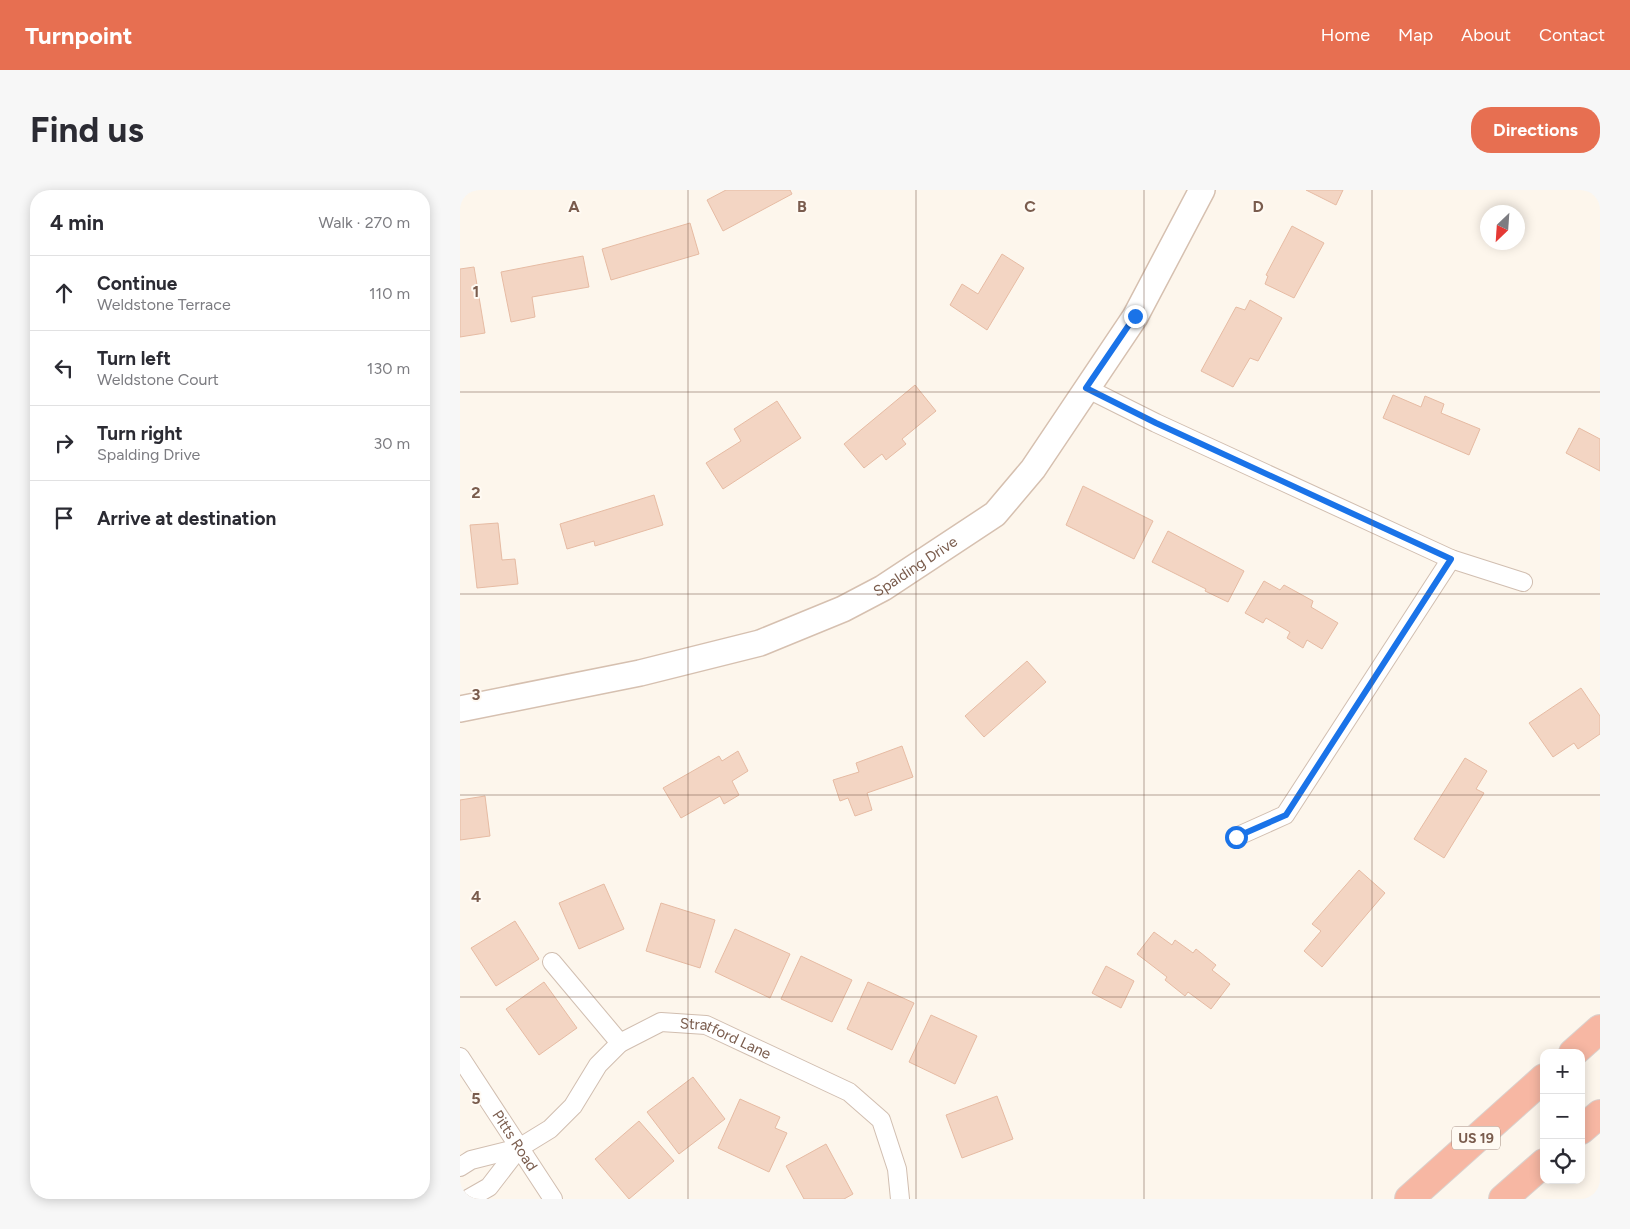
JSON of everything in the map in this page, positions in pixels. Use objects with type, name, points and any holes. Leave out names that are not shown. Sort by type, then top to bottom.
[{"type":"highway","points":[[1578,1049],[1600,1029]]},
{"type":"highway","name":"US 19","points":[[1408,1199],[1540,1082]]},
{"type":"highway","points":[[1585,1127],[1600,1114]]},
{"type":"highway","points":[[1503,1199],[1540,1167]]},
{"type":"street","name":"Spalding Drive","points":[[460,709],[640,673],[760,643],[843,609],[883,588],[995,514],[1033,469],[1135,316],[1202,190]]},
{"type":"street","points":[[1086,388],[1156,423],[1451,559],[1523,582]]},
{"type":"street","points":[[1236,837],[1286,815],[1451,559]]},
{"type":"street","points":[[552,962],[620,1043]]},
{"type":"street","name":"Stratford Lane","points":[[460,1167],[471,1160],[520,1148],[550,1129],[573,1106],[598,1065],[620,1043],[660,1022],[706,1025],[849,1092],[881,1120],[897,1169],[900,1199]]},
{"type":"street","name":"Pitts Road","points":[[460,1057],[553,1199]]},
{"type":"street","name":"Stratford Lane","points":[[468,1199],[489,1187],[520,1148]]},
{"type":"building","points":[[726,190],[790,190],[792,194],[723,231],[707,200]]},
{"type":"building","points":[[1306,190],[1343,190],[1336,205]]},
{"type":"building","points":[[690,223],[699,254],[611,280],[602,249]]},
{"type":"building","points":[[1292,226],[1324,243],[1294,298],[1265,284],[1268,276],[1266,275]]},
{"type":"building","points":[[1002,254],[1024,268],[987,330],[950,305],[962,284],[978,294]]},
{"type":"building","points":[[583,256],[589,287],[532,297],[535,317],[511,322],[501,272]]},
{"type":"building","points":[[474,267],[485,333],[460,337],[460,269]]},
{"type":"building","points":[[1250,300],[1282,318],[1258,361],[1250,358],[1233,387],[1201,371],[1236,307],[1245,310]]},
{"type":"building","points":[[915,385],[936,411],[902,439],[906,444],[886,460],[882,454],[864,468],[844,444]]},
{"type":"building","points":[[1393,395],[1421,407],[1425,396],[1444,404],[1441,413],[1480,429],[1469,455],[1383,418]]},
{"type":"building","points":[[777,401],[801,438],[723,489],[706,463],[741,441],[734,429]]},
{"type":"building","points":[[1579,428],[1600,439],[1600,471],[1566,453]]},
{"type":"building","points":[[1083,486],[1153,521],[1134,559],[1066,525]]},
{"type":"building","points":[[654,495],[663,525],[595,546],[594,541],[567,549],[560,524]]},
{"type":"building","points":[[498,523],[502,560],[515,559],[518,584],[477,588],[470,525]]},
{"type":"building","points":[[1168,531],[1244,571],[1228,602],[1152,562]]},
{"type":"building","points":[[1264,581],[1280,590],[1284,585],[1313,601],[1311,607],[1338,623],[1322,649],[1307,640],[1303,648],[1287,638],[1290,632],[1266,618],[1263,623],[1245,613]]},
{"type":"building","points":[[1027,661],[1046,682],[984,737],[965,716]]},
{"type":"building","points":[[1581,688],[1600,716],[1600,734],[1578,749],[1574,743],[1553,757],[1529,723]]},
{"type":"building","points":[[902,746],[913,777],[867,793],[872,810],[855,816],[848,798],[840,801],[833,780],[859,772],[856,763]]},
{"type":"building","points":[[738,751],[748,771],[732,781],[739,795],[724,804],[720,796],[681,818],[663,788],[719,756],[722,761]]},
{"type":"building","points":[[1465,758],[1487,771],[1476,789],[1484,793],[1444,858],[1414,839]]},
{"type":"building","points":[[485,796],[490,836],[460,840],[460,800]]},
{"type":"building","points":[[1359,870],[1385,893],[1322,967],[1304,951],[1321,931],[1312,924]]},
{"type":"building","points":[[604,884],[624,929],[579,949],[559,903]]},
{"type":"building","points":[[661,903],[715,920],[700,968],[646,951]]},
{"type":"building","points":[[515,921],[539,959],[496,986],[471,948]]},
{"type":"building","points":[[735,929],[790,954],[770,998],[715,972]]},
{"type":"building","points":[[1154,932],[1172,945],[1175,940],[1193,953],[1196,949],[1216,965],[1212,970],[1230,984],[1211,1009],[1188,992],[1185,996],[1165,980],[1167,977],[1137,954]]},
{"type":"building","points":[[801,956],[852,980],[832,1022],[781,999]]},
{"type":"building","points":[[1106,966],[1134,981],[1121,1008],[1092,993]]},
{"type":"building","points":[[544,982],[577,1028],[539,1055],[506,1009]]},
{"type":"building","points":[[868,982],[914,1003],[892,1050],[847,1029]]},
{"type":"building","points":[[931,1015],[977,1036],[955,1084],[909,1062]]},
{"type":"building","points":[[693,1077],[725,1119],[679,1154],[647,1112]]},
{"type":"building","points":[[997,1096],[1013,1139],[962,1158],[946,1115]]},
{"type":"building","points":[[740,1099],[780,1117],[775,1128],[787,1133],[769,1172],[718,1148]]},
{"type":"building","points":[[639,1121],[674,1161],[629,1199],[595,1159]]},
{"type":"building","points":[[826,1144],[853,1194],[844,1199],[804,1199],[786,1166]]},
{"type":"route","points":[[1135,316],[1086,388],[1156,423],[1451,559],[1286,815],[1236,837]]}]
